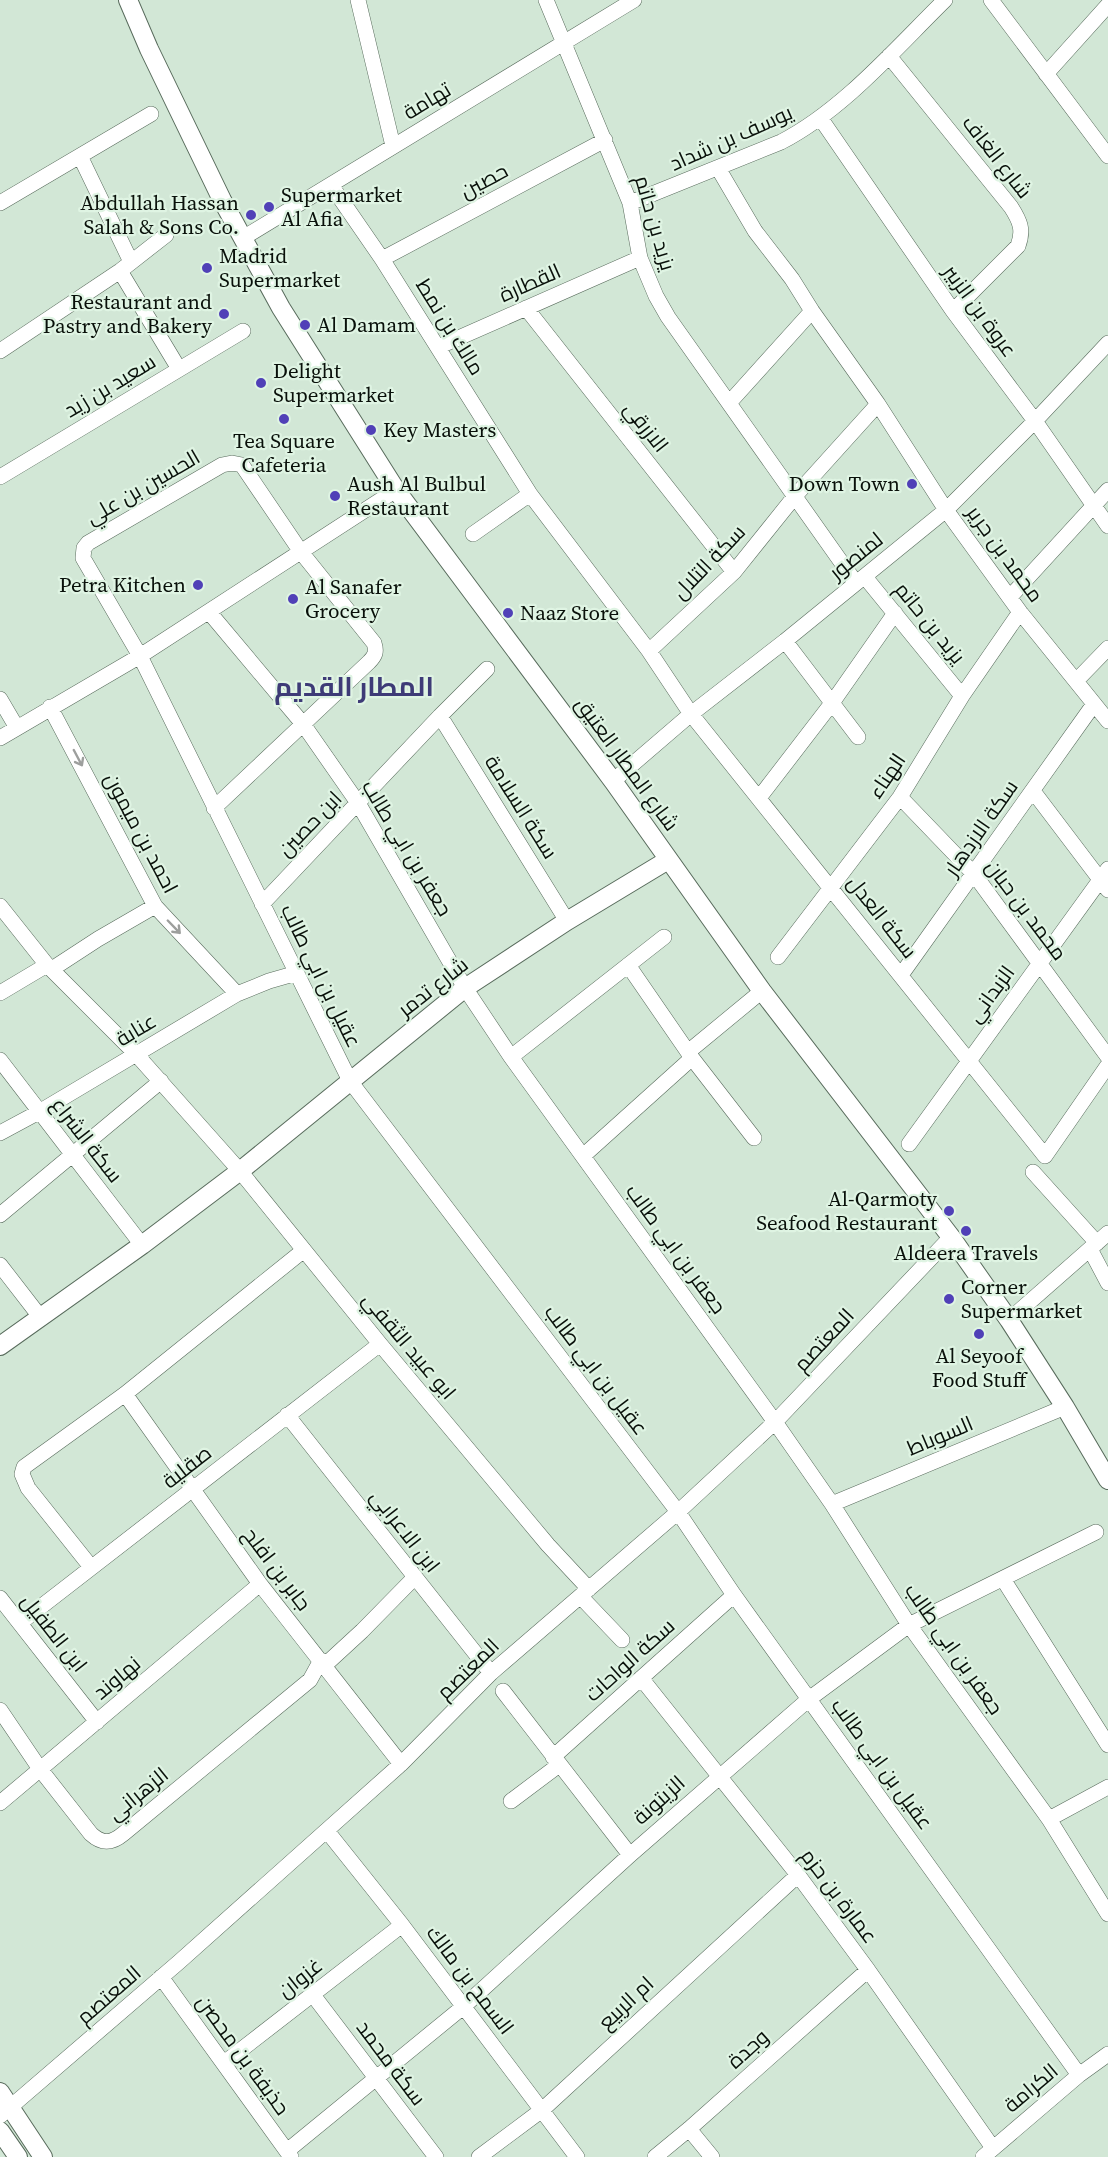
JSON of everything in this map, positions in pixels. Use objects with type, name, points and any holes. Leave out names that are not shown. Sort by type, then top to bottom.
[{"type":"street","name":"شارع المطار العتيق","points":[[117,0],[149,50]]},
{"type":"street","name":"شارع المطار العتيق","points":[[128,0],[149,50],[222,200],[281,308],[396,490],[613,781],[762,992],[951,1237],[1009,1320],[1065,1407],[1108,1480]]},
{"type":"street","points":[[358,0],[393,146]]},
{"type":"street","name":"يزيد بن حاتم","points":[[546,0],[630,203],[640,258],[656,296],[668,317],[795,496],[861,580],[895,613],[962,696]]},
{"type":"street","name":"تهامة","points":[[243,238],[634,0]]},
{"type":"street","name":"يوسف بن شداد","points":[[630,203],[781,142],[820,119],[889,56],[945,0]]},
{"type":"street","points":[[991,0],[1108,156]]},
{"type":"street","points":[[1046,74],[1108,5]]},
{"type":"street","name":"شارع الغاف","points":[[889,56],[1011,207],[1020,222],[1022,235],[1018,246],[953,311]]},
{"type":"street","points":[[0,203],[151,114]]},
{"type":"street","name":"عروة بن الزبير","points":[[820,119],[953,311],[1035,421],[1108,526]]},
{"type":"street","name":"حصين","points":[[382,259],[605,140]]},
{"type":"street","points":[[80,156],[126,266],[179,369]]},
{"type":"street","name":"محمد بن جرير","points":[[718,168],[755,231],[792,279],[878,404],[946,510],[1020,612],[1108,722]]},
{"type":"street","name":"مالك بن نمط","points":[[332,185],[382,259],[530,494],[648,651],[692,714]]},
{"type":"street","points":[[0,351],[126,266],[166,235]]},
{"type":"street","name":"القطارة","points":[[438,348],[640,258]]},
{"type":"street","name":"الازرقي","points":[[526,308],[734,572]]},
{"type":"street","points":[[730,402],[812,311]]},
{"type":"street","name":"سعيد بن زيد","points":[[0,477],[243,331]]},
{"type":"street","name":"لمنصور","points":[[613,781],[692,714],[946,510],[1035,421],[1108,343]]},
{"type":"street","points":[[795,496],[878,404]]},
{"type":"street","name":"الحسين بن علي","points":[[140,656],[82,558],[84,548],[88,543],[222,465],[232,463],[242,465],[301,552]]},
{"type":"street","points":[[0,738],[140,656],[396,490]]},
{"type":"street","points":[[1010,597],[1108,490]]},
{"type":"street","points":[[473,534],[530,494]]},
{"type":"street","name":"سكة التلال","points":[[648,651],[734,572],[795,496]]},
{"type":"street","points":[[214,807],[374,657],[376,650],[374,643],[301,552]]},
{"type":"street","name":"جعفر بن ابي طالب","points":[[209,612],[303,724],[358,803],[465,988],[511,1057],[776,1422],[832,1504],[909,1625],[1048,1819],[1108,1914]]},
{"type":"street","name":"الهناء","points":[[778,957],[900,797],[962,696],[1020,612]]},
{"type":"street","points":[[759,798],[832,703],[895,613]]},
{"type":"street","points":[[785,641],[858,737]]},
{"type":"street","points":[[1076,681],[1108,648]]},
{"type":"street","name":"عقيل بن ابي طالب","points":[[140,656],[350,1081],[678,1512],[734,1595],[1079,2074]]},
{"type":"street","name":"ابن حصين","points":[[262,904],[487,669]]},
{"type":"street","points":[[0,699],[17,728]]},
{"type":"street","name":"سكة الازدهار","points":[[902,975],[1094,704]]},
{"type":"street","name":"احمد بن ميمون","points":[[50,707],[155,906],[237,994]]},
{"type":"street","name":"سكة العدل","points":[[692,714],[1045,1155],[1107,1067]]},
{"type":"street","name":"سكة السلامة","points":[[440,716],[567,921]]},
{"type":"street","points":[[1033,791],[1106,880]]},
{"type":"street","name":"محمد بن حبان","points":[[900,797],[974,874],[1040,962],[1107,1067]]},
{"type":"street","name":"شارع تدمر","points":[[0,1346],[142,1245],[240,1171],[465,988],[567,921],[668,860]]},
{"type":"street","name":"الزبداني","points":[[909,1144],[1040,962],[1106,880]]},
{"type":"street","points":[[0,906],[49,967],[136,1054],[240,1171]]},
{"type":"street","points":[[0,993],[155,906]]},
{"type":"street","points":[[511,1057],[664,937]]},
{"type":"street","points":[[628,965],[690,1055],[754,1138]]},
{"type":"street","name":"عنابة","points":[[0,1132],[39,1112],[237,994],[297,973]]},
{"type":"street","points":[[583,1156],[690,1055],[762,992]]},
{"type":"street","name":"سكة الشراع","points":[[0,1060],[142,1245]]},
{"type":"street","points":[[0,1215],[161,1081]]},
{"type":"street","name":"ابو عبيد الثقفي","points":[[240,1171],[380,1344],[548,1545],[622,1640]]},
{"type":"street","points":[[1033,1172],[1098,1242],[1108,1283]]},
{"type":"street","name":"المعتصم","points":[[5,2112],[327,1831],[401,1764],[491,1673],[678,1512],[776,1422],[951,1237]]},
{"type":"street","points":[[1009,1320],[1098,1242]]},
{"type":"street","points":[[91,1567],[28,1488],[22,1474],[28,1463],[125,1394],[304,1250]]},
{"type":"street","points":[[0,1265],[41,1318]]},
{"type":"street","name":"صقلية","points":[[20,1623],[380,1344]]},
{"type":"street","name":"جابر بن افلح","points":[[125,1394],[260,1584],[401,1764]]},
{"type":"street","name":"السوباط","points":[[832,1504],[1065,1407]]},
{"type":"street","name":"ابن الاعرابي","points":[[287,1415],[491,1673]]},
{"type":"street","name":"الزيتونة","points":[[289,2154],[464,2007],[630,1855],[809,1699],[909,1625],[1096,1532]]},
{"type":"street","points":[[323,1662],[362,1631],[415,1577]]},
{"type":"street","points":[[1003,1579],[1108,1745]]},
{"type":"street","name":"نهاوند","points":[[0,1803],[260,1584]]},
{"type":"street","name":"سكة الواحات","points":[[511,1801],[556,1761],[641,1678],[734,1595]]},
{"type":"street","name":"ابن الطفيل","points":[[0,1598],[97,1722]]},
{"type":"street","name":"الزهراني","points":[[0,1710],[40,1769],[91,1834],[98,1840],[115,1841],[310,1680],[323,1662]]},
{"type":"street","name":"عمارة بن حزم","points":[[641,1678],[798,1875],[868,1970],[988,2152]]},
{"type":"street","points":[[503,1691],[630,1855]]},
{"type":"street","points":[[1048,1819],[1108,1786]]},
{"type":"street","name":"السمح بن مالك","points":[[327,1831],[402,1925],[578,2157]]},
{"type":"street","name":"ام الربيع","points":[[479,2157],[542,2110],[798,1875]]},
{"type":"street","name":"غزوان","points":[[224,2063],[402,1925]]},
{"type":"street","name":"وجدة","points":[[655,2157],[690,2129],[868,1970]]},
{"type":"street","name":"حذيفة بن محصن","points":[[161,1977],[289,2154]]},
{"type":"street","name":"سكة محمد","points":[[313,1995],[436,2157]]},
{"type":"street","name":"الكرامة","points":[[988,2152],[1079,2074],[1108,2054]]},
{"type":"street","points":[[0,2092],[5,2112],[43,2157]]},
{"type":"street","points":[[690,2129],[712,2157]]},
{"type":"street","points":[[0,2131],[18,2157]]},
{"type":"place","name":"Supermarket Al Afia","points":[[269,207]]},
{"type":"place","name":"Abdullah Hassan Salah & Sons Co.","points":[[251,215]]},
{"type":"place","name":"Madrid Supermarket","points":[[207,268]]},
{"type":"place","name":"Restaurant and Pastry and Bakery","points":[[224,314]]},
{"type":"place","name":"Al Damam","points":[[305,325]]},
{"type":"place","name":"Delight Supermarket","points":[[261,383]]},
{"type":"place","name":"Tea Square Cafeteria","points":[[284,419]]},
{"type":"place","name":"Key Masters","points":[[371,430]]},
{"type":"place","name":"Down Town","points":[[912,484]]},
{"type":"place","name":"Aush Al Bulbul Restaurant","points":[[335,496]]},
{"type":"place","name":"Petra Kitchen","points":[[198,585]]},
{"type":"place","name":"Al Sanafer Grocery","points":[[293,599]]},
{"type":"place","name":"Naaz Store","points":[[508,613]]},
{"type":"place","name":"Al-Qarmoty Seafood Restaurant","points":[[949,1211]]},
{"type":"place","name":"Aldeera Travels","points":[[966,1231]]},
{"type":"place","name":"Corner Supermarket","points":[[949,1299]]},
{"type":"place","name":"Al Seyoof Food Stuff","points":[[979,1334]]},
{"type":"district","name":"المطار القديم","points":[[354,687]]}]
